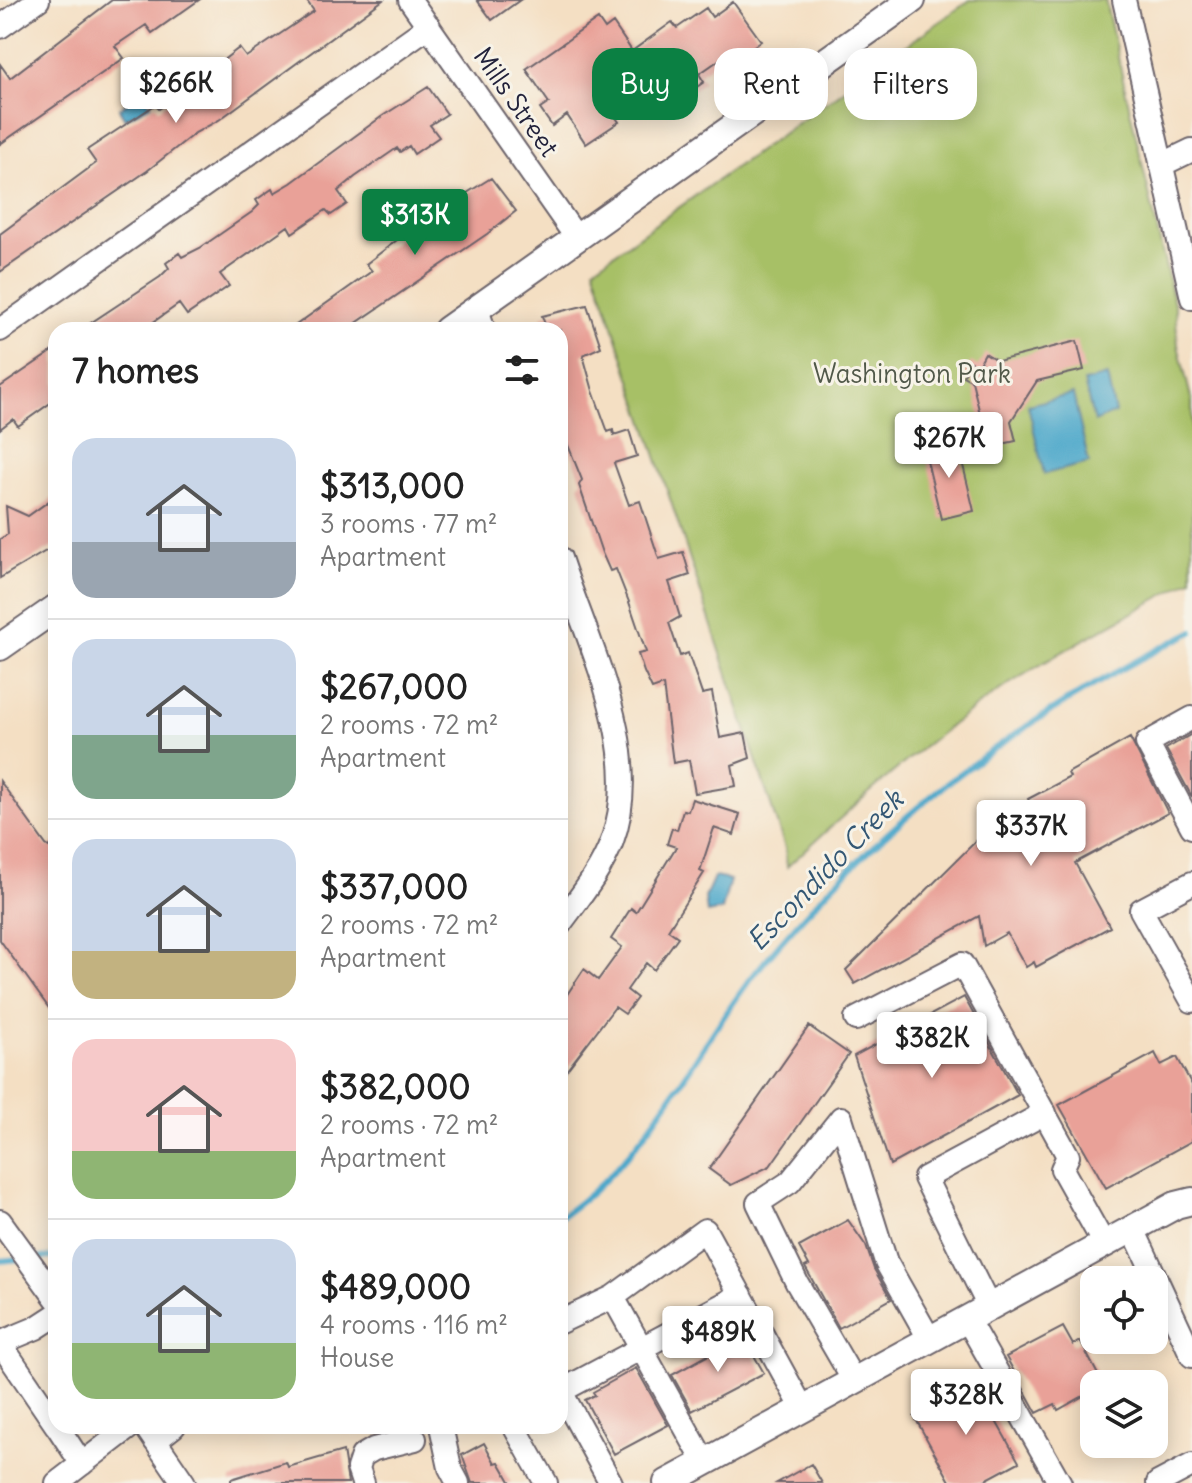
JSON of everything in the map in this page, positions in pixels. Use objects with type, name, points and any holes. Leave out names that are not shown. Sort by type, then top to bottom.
[{"type":"main road","points":[[480,320],[576,237],[912,0]]},
{"type":"main road","points":[[0,647],[48,614]]},
{"type":"main road","points":[[667,1483],[1187,1198]]},
{"type":"street","points":[[0,27],[38,0]]},
{"type":"street","name":"Mills Street","points":[[410,0],[576,237]]},
{"type":"street","points":[[1124,0],[1192,298]]},
{"type":"street","points":[[0,330],[429,26]]},
{"type":"street","points":[[1161,165],[1192,150]]},
{"type":"street","points":[[568,602],[617,730],[623,754],[624,793],[604,859],[568,912]]},
{"type":"street","points":[[1192,718],[1147,743],[1192,827]]},
{"type":"street","points":[[1192,883],[1141,910],[1192,1001]]},
{"type":"street","points":[[856,1019],[962,964],[1068,1156],[1062,1169],[1104,1244]]},
{"type":"street","points":[[1045,1113],[925,1178],[978,1313],[1060,1483]]},
{"type":"street","points":[[854,1381],[783,1255],[758,1203],[790,1182],[841,1118],[886,1262],[930,1340]]},
{"type":"street","points":[[2,1221],[48,1287]]},
{"type":"street","points":[[1133,1229],[1192,1356]]},
{"type":"street","points":[[568,1318],[613,1297],[705,1230],[803,1409]]},
{"type":"street","points":[[568,1386],[741,1295]]},
{"type":"street","points":[[613,1297],[705,1463]]},
{"type":"street","points":[[48,1320],[0,1343],[48,1414]]},
{"type":"street","points":[[568,1405],[611,1483]]},
{"type":"street","points":[[61,1434],[82,1464]]},
{"type":"street","points":[[57,1483],[121,1434]]},
{"type":"street","points":[[151,1434],[182,1483]]},
{"type":"street","points":[[443,1434],[450,1468],[458,1483]]},
{"type":"street","points":[[518,1434],[546,1483]]},
{"type":"street","points":[[363,1483],[358,1468],[362,1456],[374,1449],[415,1439]]},
{"type":"street","points":[[1158,1483],[1192,1465]]},
{"type":"green space","name":"Washington Park","points":[[970,0],[1105,0],[1175,308],[1178,345],[1192,402],[1192,579],[997,692],[889,776],[787,867],[785,848],[594,268],[802,120],[828,120],[828,101],[844,90],[844,120],[977,120],[977,48],[903,48]]},
{"type":"water","points":[[141,93],[151,105],[125,119],[119,109]]},
{"type":"water","points":[[1107,376],[1115,413],[1094,422],[1084,382]]},
{"type":"water","points":[[1073,394],[1089,463],[1044,474],[1028,405]]},
{"type":"water","points":[[714,877],[730,880],[722,910],[707,913],[705,897]]},
{"type":"building","points":[[112,0],[199,0],[152,33],[146,25],[115,46],[124,58],[0,144],[0,64],[10,78]]},
{"type":"building","points":[[306,0],[383,0],[219,120],[195,133],[147,171],[0,272],[0,234],[96,163],[87,150],[155,105],[159,109],[184,91],[191,99],[228,71],[222,61],[239,48],[246,57],[314,11]]},
{"type":"building","points":[[477,0],[520,0],[492,20]]},
{"type":"building","points":[[733,2],[761,41],[751,48],[714,48],[714,64],[699,74],[704,82],[698,86],[698,48],[636,48],[672,22],[677,28],[706,8],[712,17]]},
{"type":"building","points":[[598,19],[605,29],[613,23],[630,48],[592,48],[592,120],[619,122],[586,144],[567,115],[552,126],[540,109],[549,103],[526,69]]},
{"type":"building","points":[[428,87],[447,114],[430,125],[439,137],[414,154],[409,146],[400,152],[397,148],[355,177],[338,191],[347,204],[331,215],[326,210],[292,233],[288,226],[220,274],[229,286],[187,315],[179,304],[153,322],[92,322],[160,277],[169,268],[166,263],[179,253],[182,257],[200,248],[252,212],[259,205],[256,200],[272,189],[274,193],[291,183],[381,117]]},
{"type":"building","points":[[491,178],[516,211],[358,322],[300,322],[372,271],[366,264],[419,223]]},
{"type":"building","points":[[587,305],[601,347],[583,355],[593,391],[608,432],[613,430],[614,435],[629,430],[637,456],[614,463],[629,505],[640,501],[659,559],[683,552],[690,575],[669,582],[680,617],[669,623],[680,656],[688,653],[702,694],[712,692],[720,738],[745,733],[750,758],[732,765],[736,786],[695,793],[689,760],[673,763],[663,685],[652,689],[644,672],[638,654],[646,652],[616,569],[610,571],[602,553],[579,485],[582,480],[568,445],[568,322],[544,322],[542,316]]},
{"type":"building","points":[[1077,341],[1084,370],[1037,381],[1011,421],[1016,441],[988,447],[972,381],[963,376],[971,362],[978,366],[985,353],[998,361]]},
{"type":"building","points":[[48,354],[48,405],[18,426],[13,419],[0,429],[0,387]]},
{"type":"building","points":[[957,440],[974,511],[941,519],[924,448]]},
{"type":"building","points":[[48,502],[48,550],[0,578],[0,539],[8,534],[6,506],[28,516]]},
{"type":"building","points":[[1192,734],[1192,797],[1166,749]]},
{"type":"building","points":[[1130,738],[1168,813],[1075,863],[1110,927],[1036,967],[1034,962],[1026,967],[1007,933],[984,946],[979,916],[855,984],[846,970],[980,837],[1031,804],[1028,799],[1070,777],[1068,773]]},
{"type":"building","points":[[0,781],[48,846],[48,1007],[0,940]]},
{"type":"building","points":[[692,799],[740,814],[734,835],[714,828],[700,871],[704,873],[668,930],[678,937],[654,970],[646,963],[627,990],[637,998],[625,1014],[615,1007],[568,1069],[568,993],[584,969],[598,980],[622,947],[611,939],[631,908],[636,912],[676,847],[667,844],[672,828],[677,830],[683,810],[688,811]]},
{"type":"building","points":[[964,997],[1018,1095],[890,1165],[854,1056]]},
{"type":"building","points":[[809,1026],[849,1054],[770,1166],[731,1185],[709,1169]]},
{"type":"building","points":[[1155,1053],[1161,1065],[1177,1057],[1192,1085],[1192,1141],[1106,1188],[1059,1105]]},
{"type":"building","points":[[848,1220],[866,1246],[874,1269],[891,1299],[839,1328],[805,1267],[809,1265],[799,1247]]},
{"type":"building","points":[[1063,1327],[1073,1345],[1080,1341],[1080,1354],[1087,1354],[1096,1370],[1080,1370],[1080,1398],[1058,1410],[1055,1404],[1037,1413],[1006,1357]]},
{"type":"building","points":[[743,1336],[764,1373],[692,1411],[672,1375]]},
{"type":"building","points":[[636,1368],[668,1425],[614,1454],[585,1400],[595,1395],[593,1392]]},
{"type":"building","points":[[974,1382],[1019,1462],[980,1483],[951,1483],[914,1416]]},
{"type":"building","points":[[484,1443],[511,1483],[472,1483],[462,1455]]},
{"type":"building","points":[[343,1451],[348,1483],[231,1483],[231,1479],[286,1462],[288,1467]]},
{"type":"building","points":[[811,1464],[822,1483],[777,1483]]},
{"type":"waterway","name":"Escondido Creek","points":[[568,1211],[619,1166],[667,1103],[756,972],[803,917],[852,867],[902,821],[1010,738],[1128,665],[1192,632]]},
{"type":"waterway","name":"Escondido Creek","points":[[36,1258],[48,1257]]},
{"type":"waterway","name":"Escondido Creek","points":[[0,1261],[20,1259]]}]
